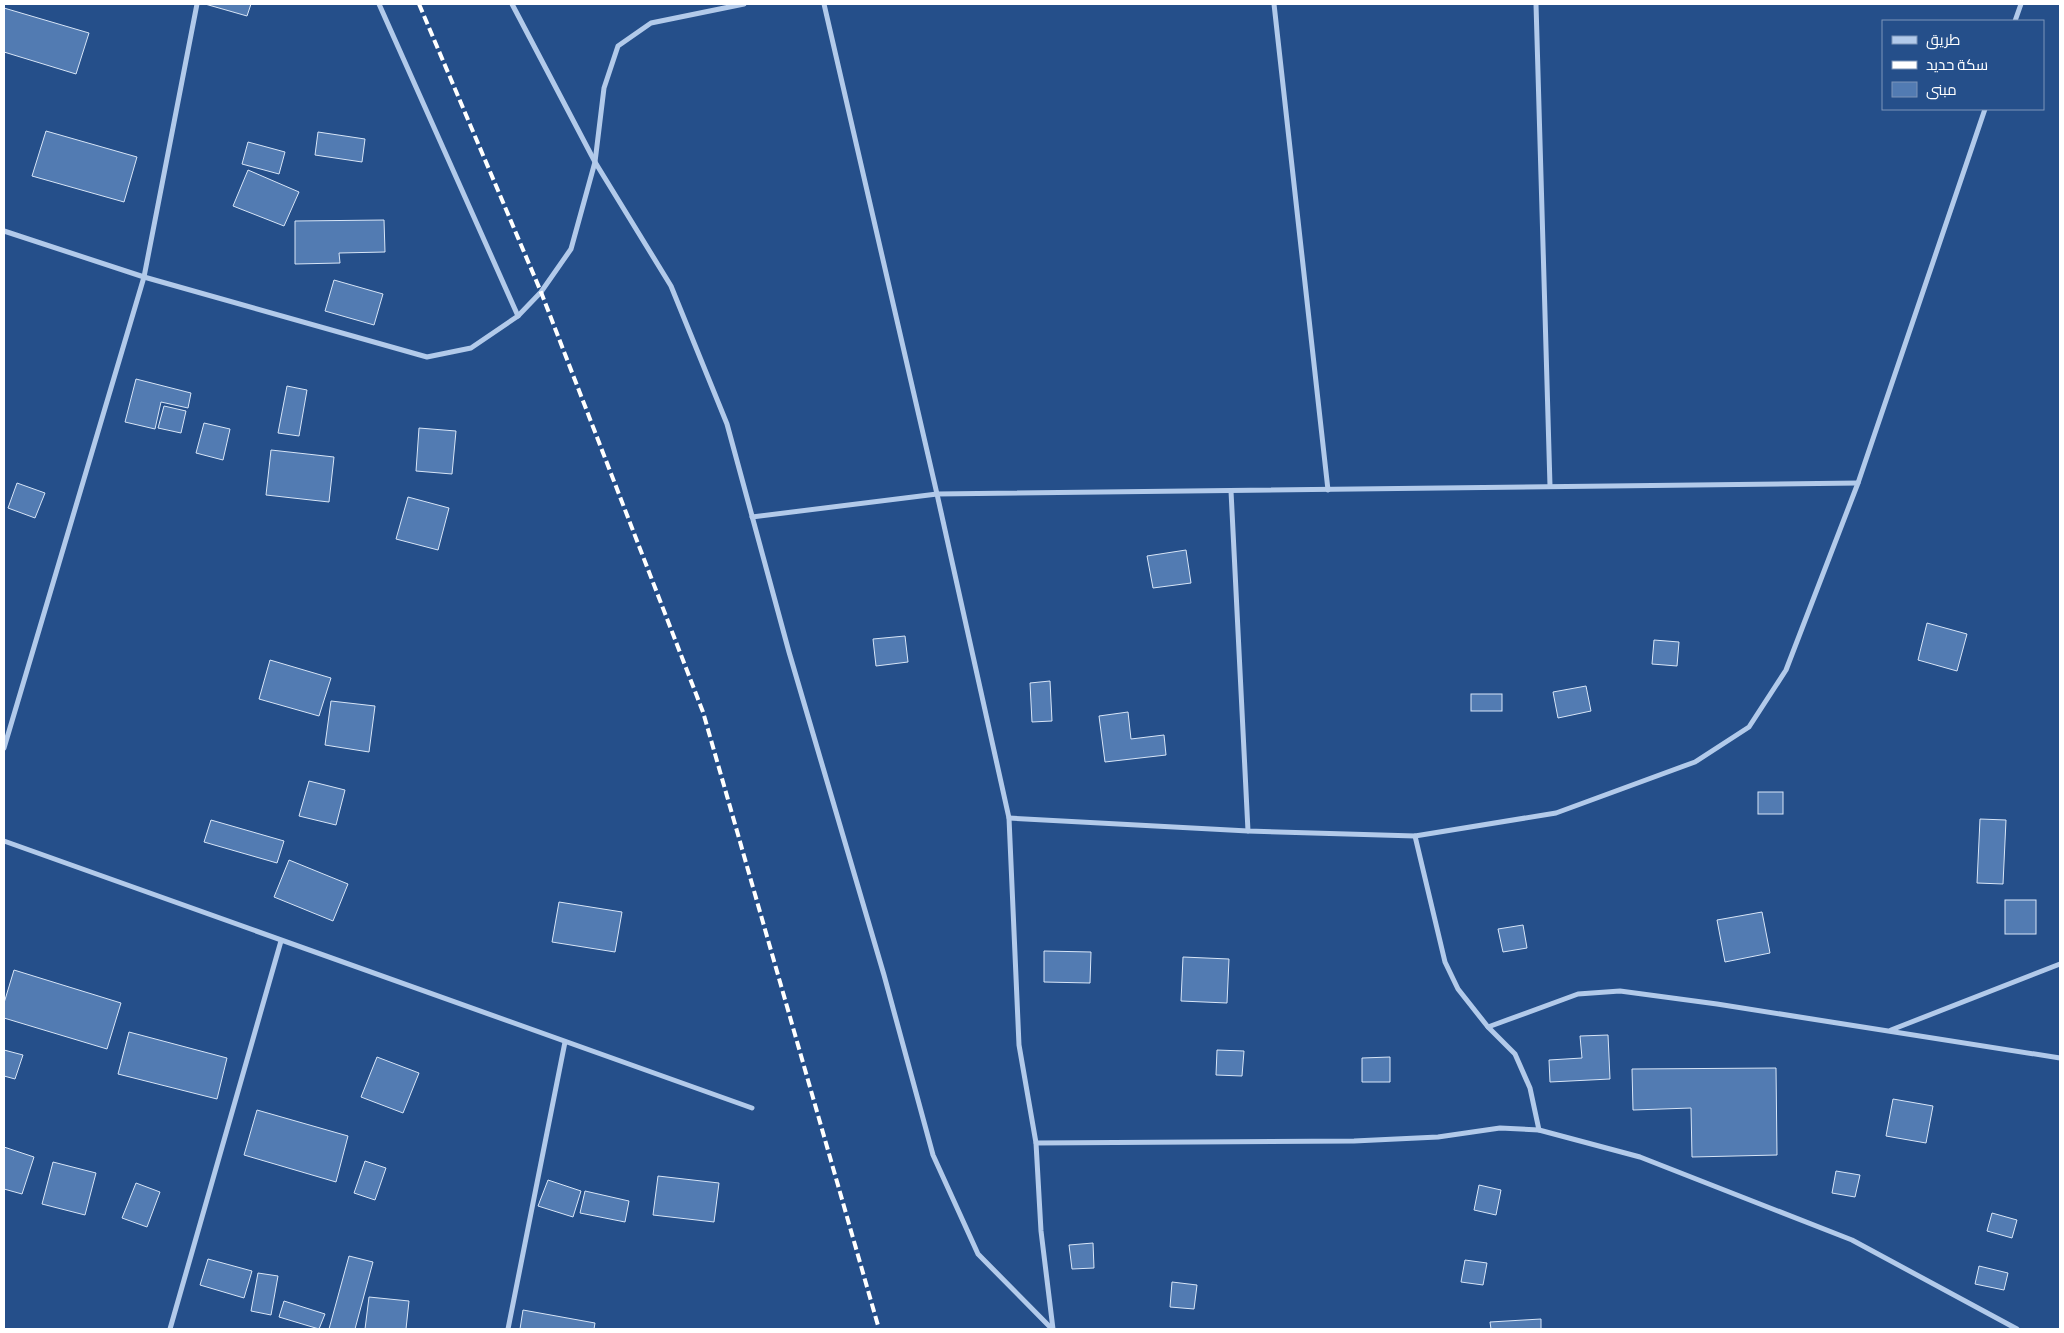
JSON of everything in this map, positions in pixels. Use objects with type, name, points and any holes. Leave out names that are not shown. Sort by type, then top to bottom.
[{"type":"street","points":[[4,748],[144,277],[196,4]]},
{"type":"street","points":[[379,4],[518,316]]},
{"type":"street","points":[[512,4],[595,162],[671,286],[727,424],[789,652],[884,975],[932,1155],[978,1254],[1052,1329]]},
{"type":"street","points":[[4,231],[144,277],[426,357],[471,348],[518,316],[542,292],[571,249],[595,162],[604,88],[618,46],[652,23],[744,4]]},
{"type":"street","points":[[824,4],[937,494],[1009,818],[1019,1045],[1036,1143],[1041,1231],[1052,1329]]},
{"type":"street","points":[[1274,4],[1328,490]]},
{"type":"street","points":[[1536,4],[1550,486]]},
{"type":"street","points":[[2015,20],[2021,4]]},
{"type":"street","points":[[1009,818],[1415,836],[1556,813],[1695,762],[1749,727],[1786,670],[1858,483],[1985,110]]},
{"type":"street","points":[[752,517],[937,494],[1858,483]]},
{"type":"street","points":[[1231,491],[1248,830]]},
{"type":"street","points":[[1415,836],[1445,962],[1458,988],[1488,1027],[1515,1054],[1530,1088],[1539,1130]]},
{"type":"street","points":[[4,841],[752,1108]]},
{"type":"street","points":[[170,1329],[281,941]]},
{"type":"street","points":[[1890,1031],[2060,964]]},
{"type":"street","points":[[1488,1027],[1578,994],[1620,991],[2060,1058]]},
{"type":"street","points":[[508,1329],[565,1042]]},
{"type":"street","points":[[1036,1143],[1354,1141],[1438,1137],[1500,1128],[1539,1130],[1640,1157],[1852,1240],[2017,1329]]},
{"type":"building","points":[[205,4],[251,4],[247,16]]},
{"type":"building","points":[[4,8],[89,33],[76,74],[4,52]]},
{"type":"building","points":[[46,131],[137,157],[124,202],[32,176]]},
{"type":"building","points":[[318,132],[365,139],[362,162],[315,155]]},
{"type":"building","points":[[248,142],[285,152],[279,174],[242,164]]},
{"type":"building","points":[[248,170],[299,192],[284,226],[233,206]]},
{"type":"building","points":[[384,220],[385,252],[339,253],[340,263],[295,264],[295,221]]},
{"type":"building","points":[[334,280],[383,294],[374,325],[325,311]]},
{"type":"building","points":[[136,379],[191,393],[188,408],[161,402],[155,429],[125,422]]},
{"type":"building","points":[[287,386],[307,390],[299,436],[278,433]]},
{"type":"building","points":[[164,406],[186,411],[181,433],[158,428]]},
{"type":"building","points":[[204,423],[230,429],[223,460],[196,453]]},
{"type":"building","points":[[419,428],[456,431],[452,474],[416,471]]},
{"type":"building","points":[[271,450],[334,457],[329,502],[266,495]]},
{"type":"building","points":[[17,483],[45,493],[35,518],[8,508]]},
{"type":"building","points":[[408,497],[449,508],[438,550],[396,539]]},
{"type":"building","points":[[1186,550],[1191,583],[1153,588],[1147,556]]},
{"type":"building","points":[[1927,623],[1967,634],[1957,671],[1918,660]]},
{"type":"building","points":[[905,636],[908,662],[876,666],[873,639]]},
{"type":"building","points":[[1654,640],[1679,642],[1677,666],[1652,664]]},
{"type":"building","points":[[270,660],[331,678],[319,716],[259,699]]},
{"type":"building","points":[[1050,681],[1052,721],[1032,722],[1030,683]]},
{"type":"building","points":[[1586,686],[1591,711],[1558,718],[1553,692]]},
{"type":"building","points":[[1471,694],[1502,694],[1502,711],[1471,711]]},
{"type":"building","points":[[331,701],[375,706],[369,752],[325,745]]},
{"type":"building","points":[[1128,712],[1131,739],[1164,735],[1166,755],[1105,762],[1099,716]]},
{"type":"building","points":[[309,781],[345,790],[336,825],[299,816]]},
{"type":"building","points":[[1758,792],[1783,792],[1783,814],[1758,814]]},
{"type":"building","points":[[1980,819],[2006,820],[2003,884],[1977,883]]},
{"type":"building","points":[[211,820],[284,841],[277,863],[204,842]]},
{"type":"building","points":[[289,860],[348,884],[333,921],[274,897]]},
{"type":"building","points":[[2005,900],[2036,900],[2036,934],[2005,934]]},
{"type":"building","points":[[559,902],[622,912],[615,952],[552,942]]},
{"type":"building","points":[[1762,912],[1770,953],[1725,962],[1717,920]]},
{"type":"building","points":[[1523,925],[1527,948],[1503,952],[1498,929]]},
{"type":"building","points":[[1044,951],[1091,952],[1090,983],[1044,982]]},
{"type":"building","points":[[1183,957],[1229,959],[1227,1003],[1181,1001]]},
{"type":"building","points":[[14,970],[121,1003],[107,1049],[4,1018],[4,1003]]},
{"type":"building","points":[[129,1032],[227,1058],[217,1099],[118,1074]]},
{"type":"building","points":[[1608,1035],[1610,1079],[1550,1082],[1549,1060],[1582,1058],[1580,1036]]},
{"type":"building","points":[[4,1050],[23,1055],[15,1079],[4,1076]]},
{"type":"building","points":[[1217,1050],[1244,1051],[1242,1076],[1216,1075]]},
{"type":"building","points":[[377,1057],[419,1073],[403,1113],[361,1097]]},
{"type":"building","points":[[1390,1057],[1390,1082],[1362,1082],[1362,1058]]},
{"type":"building","points":[[1776,1068],[1777,1155],[1692,1157],[1691,1108],[1633,1110],[1632,1069]]},
{"type":"building","points":[[1893,1099],[1933,1106],[1926,1143],[1886,1136]]},
{"type":"building","points":[[257,1110],[348,1136],[336,1182],[244,1155]]},
{"type":"building","points":[[4,1147],[34,1157],[22,1194],[4,1189]]},
{"type":"building","points":[[365,1161],[386,1168],[375,1200],[354,1193]]},
{"type":"building","points":[[53,1162],[96,1173],[85,1215],[42,1204]]},
{"type":"building","points":[[1836,1171],[1860,1175],[1855,1197],[1832,1193]]},
{"type":"building","points":[[658,1176],[719,1183],[714,1222],[653,1215]]},
{"type":"building","points":[[548,1180],[581,1191],[573,1217],[538,1206]]},
{"type":"building","points":[[136,1183],[160,1192],[147,1227],[122,1218]]},
{"type":"building","points":[[1479,1185],[1501,1190],[1496,1215],[1474,1210]]},
{"type":"building","points":[[585,1191],[629,1201],[625,1222],[580,1213]]},
{"type":"building","points":[[1992,1213],[2017,1220],[2012,1238],[1987,1231]]},
{"type":"building","points":[[1093,1243],[1094,1268],[1072,1269],[1069,1245]]},
{"type":"building","points":[[349,1256],[373,1262],[355,1329],[329,1329]]},
{"type":"building","points":[[208,1259],[252,1271],[244,1298],[200,1285]]},
{"type":"building","points":[[1465,1260],[1487,1263],[1483,1285],[1461,1282]]},
{"type":"building","points":[[1979,1266],[2008,1273],[2004,1290],[1975,1284]]},
{"type":"building","points":[[258,1273],[278,1276],[271,1315],[251,1311]]},
{"type":"building","points":[[1172,1282],[1197,1285],[1194,1309],[1170,1307]]},
{"type":"building","points":[[369,1297],[409,1301],[406,1329],[365,1329]]},
{"type":"building","points":[[284,1301],[325,1314],[319,1329],[279,1317]]},
{"type":"building","points":[[523,1310],[595,1323],[594,1329],[520,1329]]},
{"type":"building","points":[[1541,1319],[1541,1329],[1491,1329],[1490,1322]]},
{"type":"railway","points":[[419,4],[541,292],[703,712],[879,1329]]}]
